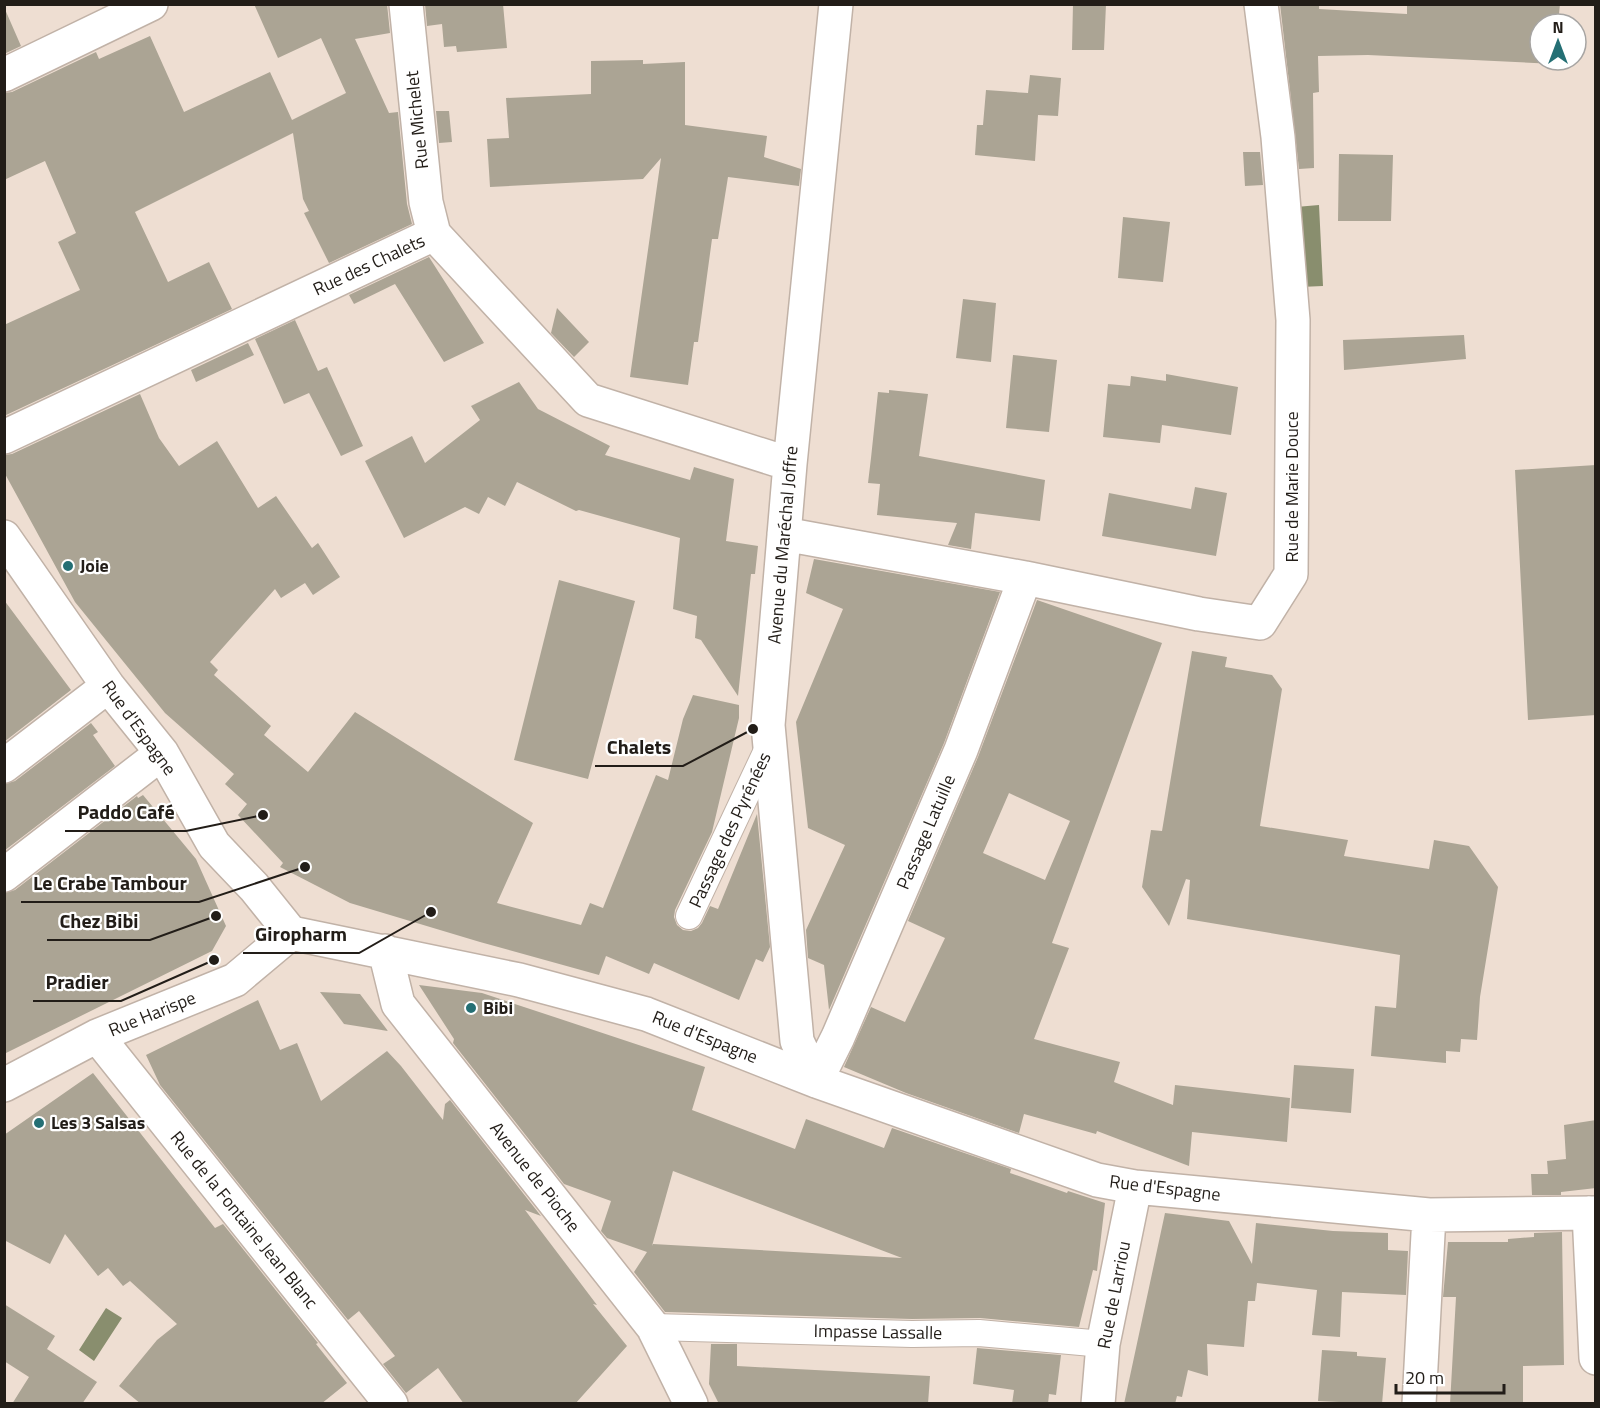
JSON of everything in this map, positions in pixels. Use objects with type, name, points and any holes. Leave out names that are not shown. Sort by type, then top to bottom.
[{"type":"street","points":[[4,75],[151,4]]},
{"type":"street","name":"Rue Michelet","points":[[406,4],[426,202],[434,234]]},
{"type":"street","name":"Avenue du Maréchal Joffre","points":[[816,1081],[797,1041],[768,724],[790,464],[836,4]]},
{"type":"street","name":"Rue de Marie Douce","points":[[784,534],[1025,578],[1199,614],[1260,622],[1291,574],[1293,320],[1278,137],[1261,4]]},
{"type":"street","name":"Rue des Chalets","points":[[4,437],[434,234],[588,400],[790,464]]},
{"type":"street","name":"Rue d'Espagne","points":[[4,537],[108,687],[162,753],[214,845],[254,887],[291,933],[519,980],[646,1014],[816,1081],[1097,1180],[1135,1187],[1429,1215],[1592,1213]]},
{"type":"street","name":"Passage Latuille","points":[[816,1081],[838,1037],[961,750],[1025,578]]},
{"type":"street","points":[[4,765],[108,687]]},
{"type":"street","name":"Passage des Pyrénées","points":[[689,916],[770,744]]},
{"type":"street","points":[[4,875],[162,753]]},
{"type":"street","name":"Rue Harispe","points":[[4,1085],[97,1036],[235,980],[291,933]]},
{"type":"street","name":"Avenue de Pioche","points":[[385,951],[398,1004],[653,1327],[691,1404]]},
{"type":"street","name":"Rue de la Fontaine Jean Blanc","points":[[97,1036],[385,1401]]},
{"type":"street","name":"Rue de Larriou","points":[[1098,1404],[1103,1344],[1135,1187]]},
{"type":"street","points":[[1592,1213],[1596,1358]]},
{"type":"street","points":[[1419,1404],[1429,1215]]},
{"type":"street","name":"Impasse Lassalle","points":[[653,1327],[979,1334],[1103,1344]]},
{"type":"shaded area","points":[[1319,205],[1323,286],[1300,287],[1296,207]]},
{"type":"shaded area","points":[[106,1308],[122,1318],[94,1361],[79,1350]]},
{"type":"building","points":[[254,4],[387,4],[390,33],[355,39],[389,113],[398,112],[407,204],[412,224],[329,263],[304,213],[309,211],[303,199],[293,133],[135,212],[168,282],[209,262],[232,309],[4,416],[4,325],[80,290],[58,242],[76,233],[45,161],[4,180],[4,93],[12,92],[96,52],[99,59],[150,36],[184,112],[270,72],[292,120],[346,93],[321,38],[278,58]]},
{"type":"building","points":[[425,4],[503,4],[507,48],[457,52],[456,46],[444,47],[442,24],[427,26]]},
{"type":"building","points":[[1073,4],[1106,4],[1104,50],[1072,50]]},
{"type":"building","points":[[1280,4],[1319,4],[1319,9],[1407,14],[1407,4],[1560,4],[1559,12],[1528,12],[1528,63],[1368,55],[1318,56],[1319,92],[1313,93],[1314,168],[1299,169]]},
{"type":"building","points":[[4,7],[21,46],[4,54]]},
{"type":"building","points":[[643,60],[643,64],[685,62],[685,125],[767,136],[764,157],[801,169],[799,186],[728,177],[718,239],[712,239],[698,342],[694,342],[688,385],[630,377],[661,158],[643,179],[490,187],[487,139],[509,138],[506,98],[591,94],[591,61]]},
{"type":"building","points":[[1030,75],[1061,78],[1058,116],[1038,115],[1035,161],[975,155],[977,125],[983,125],[986,90],[1028,93]]},
{"type":"building","points":[[436,111],[449,111],[452,142],[439,143]]},
{"type":"building","points":[[1243,152],[1260,152],[1263,185],[1245,186]]},
{"type":"building","points":[[1339,154],[1393,155],[1391,221],[1338,221]]},
{"type":"building","points":[[1123,217],[1170,222],[1163,282],[1118,278]]},
{"type":"building","points":[[429,257],[484,343],[444,362],[395,284],[354,304],[349,295]]},
{"type":"building","points":[[963,299],[996,303],[991,362],[956,358]]},
{"type":"building","points":[[557,308],[589,342],[574,357],[551,333]]},
{"type":"building","points":[[295,320],[318,371],[327,367],[363,446],[341,456],[309,393],[284,404],[255,339]]},
{"type":"building","points":[[1464,335],[1466,359],[1344,370],[1343,340]]},
{"type":"building","points":[[248,343],[254,355],[196,382],[191,370]]},
{"type":"building","points":[[1013,355],[1057,360],[1049,432],[1006,428]]},
{"type":"building","points":[[1166,374],[1238,387],[1231,435],[1162,425],[1160,443],[1103,437],[1108,384],[1130,386],[1131,376],[1166,381]]},
{"type":"building","points":[[519,382],[538,409],[610,446],[605,455],[690,480],[694,467],[734,479],[726,541],[758,546],[755,574],[751,574],[738,696],[701,640],[695,638],[697,616],[673,609],[680,538],[576,511],[517,482],[505,506],[488,497],[479,514],[465,507],[404,538],[365,461],[412,436],[425,463],[480,420],[471,406]]},
{"type":"building","points":[[889,390],[928,394],[919,456],[1045,480],[1040,521],[975,513],[971,549],[948,545],[957,523],[877,515],[880,484],[868,483],[878,392],[889,393]]},
{"type":"building","points":[[140,394],[159,438],[179,466],[217,441],[258,508],[276,496],[312,548],[318,543],[340,577],[313,595],[305,583],[281,598],[275,589],[210,662],[218,670],[214,675],[271,726],[264,735],[308,772],[355,712],[533,823],[497,903],[581,925],[590,903],[603,908],[656,775],[668,780],[683,719],[693,695],[739,705],[739,718],[712,832],[675,910],[674,917],[677,925],[683,930],[691,931],[702,923],[710,906],[718,909],[757,814],[770,947],[763,962],[756,959],[739,1000],[654,963],[649,974],[606,956],[599,975],[480,942],[350,903],[280,867],[283,863],[238,815],[247,804],[225,784],[234,774],[165,713],[75,602],[4,472],[4,455],[12,454]]},
{"type":"building","points":[[1596,465],[1596,715],[1528,720],[1515,470]]},
{"type":"building","points":[[1195,487],[1227,493],[1216,556],[1102,536],[1109,493],[1191,509]]},
{"type":"building","points":[[814,559],[1000,592],[944,743],[829,1010],[824,965],[808,958],[806,930],[845,845],[808,828],[796,722],[843,609],[806,593]]},
{"type":"building","points":[[559,580],[635,601],[588,779],[514,760]]},
{"type":"building","points":[[4,600],[71,690],[4,742]]},
{"type":"building","points":[[1037,600],[1162,643],[1052,943],[1069,948],[1034,1039],[1120,1062],[1114,1082],[1173,1105],[1175,1085],[1290,1098],[1287,1142],[1192,1132],[1189,1166],[1097,1131],[1096,1134],[1024,1114],[1019,1133],[906,1093],[844,1067],[871,1007],[905,1022],[945,938],[908,921],[978,757]],"holes":[[[1009,793],[1070,821],[1045,880],[983,853]]]},
{"type":"building","points":[[1192,651],[1227,657],[1225,667],[1272,675],[1282,689],[1260,826],[1348,840],[1344,856],[1429,869],[1434,840],[1469,846],[1498,887],[1480,997],[1477,1040],[1461,1039],[1460,1052],[1446,1051],[1446,1063],[1371,1056],[1375,1006],[1396,1008],[1400,955],[1187,919],[1190,880],[1186,879],[1169,926],[1142,887],[1151,830],[1162,831]]},
{"type":"building","points":[[91,723],[98,732],[93,735],[115,766],[4,851],[4,784],[15,781]]},
{"type":"building","points":[[143,795],[196,859],[226,926],[212,951],[4,1054],[4,893],[15,890],[137,796],[138,798]]},
{"type":"building","points":[[419,985],[482,993],[705,1067],[692,1110],[795,1149],[806,1119],[884,1148],[892,1128],[1011,1169],[1010,1173],[1067,1193],[1068,1191],[1105,1203],[1097,1271],[1093,1270],[1079,1327],[980,1318],[912,1319],[665,1312],[634,1272],[647,1252],[607,1238],[601,1231],[611,1201],[564,1184],[453,1043],[454,1039]],"holes":[[[673,1171],[902,1258],[653,1244],[652,1246]]]},
{"type":"building","points":[[320,992],[360,994],[388,1031],[344,1024]]},
{"type":"building","points":[[258,1000],[280,1050],[297,1043],[321,1101],[387,1051],[443,1120],[445,1104],[450,1100],[541,1216],[525,1210],[597,1305],[593,1304],[627,1346],[575,1404],[464,1404],[438,1368],[406,1393],[383,1364],[395,1356],[359,1311],[348,1320],[160,1085],[146,1055]]},
{"type":"building","points":[[1294,1065],[1354,1069],[1351,1113],[1291,1108]]},
{"type":"building","points":[[93,1073],[215,1228],[223,1224],[347,1383],[321,1404],[141,1404],[119,1386],[157,1340],[177,1324],[130,1281],[123,1286],[108,1268],[98,1276],[65,1234],[50,1264],[4,1240],[4,1135]]},
{"type":"building","points":[[1596,1120],[1596,1188],[1561,1192],[1561,1195],[1532,1195],[1531,1174],[1548,1174],[1547,1161],[1566,1159],[1564,1125]]},
{"type":"building","points":[[1165,1213],[1229,1221],[1252,1264],[1256,1223],[1333,1231],[1388,1233],[1388,1250],[1408,1251],[1406,1295],[1342,1292],[1340,1337],[1312,1335],[1317,1290],[1257,1283],[1255,1301],[1248,1301],[1244,1347],[1207,1344],[1208,1376],[1188,1370],[1182,1397],[1177,1396],[1175,1404],[1124,1404]]},
{"type":"building","points":[[1562,1232],[1564,1365],[1523,1366],[1523,1404],[1450,1404],[1456,1297],[1443,1297],[1448,1242],[1508,1242],[1508,1239],[1534,1237],[1534,1233]]},
{"type":"building","points":[[4,1304],[55,1336],[47,1349],[97,1382],[82,1404],[12,1404],[29,1377],[4,1361]]},
{"type":"building","points":[[711,1344],[737,1344],[737,1366],[930,1376],[928,1404],[719,1404],[709,1384]]},
{"type":"building","points":[[977,1348],[1061,1355],[1056,1395],[1049,1394],[1048,1404],[1012,1404],[1014,1390],[973,1384]]},
{"type":"building","points":[[1322,1350],[1357,1352],[1357,1356],[1386,1358],[1382,1404],[1318,1401]]},
{"type":"place","name":"Joie","points":[[68,566]]},
{"type":"place","name":"Chalets","points":[[753,729]]},
{"type":"place","name":"Paddo Café","points":[[263,815]]},
{"type":"place","name":"Le Crabe Tambour","points":[[305,867]]},
{"type":"place","name":"Giropharm","points":[[431,912]]},
{"type":"place","name":"Chez Bibi","points":[[216,916]]},
{"type":"place","name":"Pradier","points":[[214,960]]},
{"type":"place","name":"Bibi","points":[[471,1008]]},
{"type":"place","name":"Les 3 Salsas","points":[[39,1123]]}]
